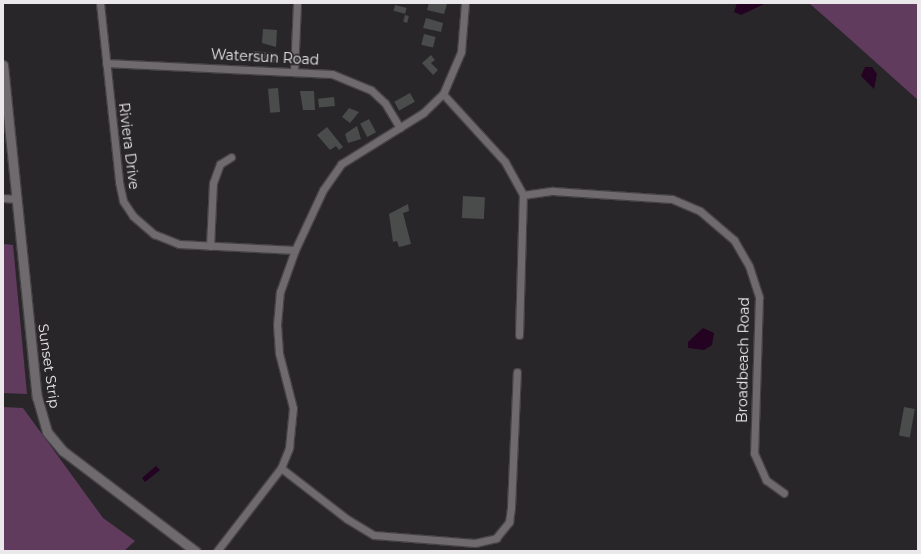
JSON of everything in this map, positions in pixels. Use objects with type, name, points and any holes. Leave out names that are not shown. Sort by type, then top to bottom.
[{"type":"street","name":"Riviera Drive","points":[[100,3],[119,182],[128,208],[143,226],[162,239],[210,246],[295,250]]},
{"type":"street","points":[[294,72],[297,3]]},
{"type":"street","points":[[217,551],[281,468],[292,435],[293,408],[279,353],[278,306],[284,277],[295,250],[323,190],[341,164],[423,113],[443,94],[461,52],[465,3]]},
{"type":"street","name":"Watersun Road","points":[[106,63],[332,74],[362,84],[385,103],[400,128]]},
{"type":"street","name":"Sunset Strip","points":[[3,65],[37,397],[47,432],[63,451],[195,551]]},
{"type":"street","points":[[443,94],[505,162],[523,195],[519,335]]},
{"type":"street","points":[[210,246],[213,183],[220,164],[231,157]]},
{"type":"street","name":"Broadbeach Road","points":[[523,195],[553,191],[658,196],[700,210],[734,240],[749,266],[759,297],[754,453],[766,480],[784,493]]},
{"type":"street","points":[[3,198],[16,199]]},
{"type":"street","points":[[281,468],[374,535],[475,543],[496,538],[509,522],[511,507],[517,372]]},
{"type":"shaded area","points":[[737,3],[766,3],[741,15],[734,12]]},
{"type":"shaded area","points":[[809,3],[918,3],[918,100],[842,32]]},
{"type":"shaded area","points":[[865,67],[872,67],[877,74],[874,89],[861,76]]},
{"type":"shaded area","points":[[3,244],[13,245],[27,394],[3,393]]},
{"type":"shaded area","points":[[703,328],[714,333],[712,345],[704,350],[688,348],[688,342]]},
{"type":"shaded area","points":[[3,407],[23,408],[103,518],[135,541],[124,551],[3,551]]},
{"type":"shaded area","points":[[156,466],[160,470],[145,482],[142,478]]},
{"type":"building","points":[[429,3],[447,4],[444,14],[427,10]]},
{"type":"building","points":[[395,5],[407,8],[405,14],[394,11]]},
{"type":"building","points":[[405,15],[409,16],[407,23],[403,22]]},
{"type":"building","points":[[426,18],[443,23],[441,32],[423,28]]},
{"type":"building","points":[[263,29],[277,30],[276,47],[262,43]]},
{"type":"building","points":[[424,34],[436,37],[433,48],[421,45]]},
{"type":"building","points":[[253,51],[277,53],[276,60],[273,63],[253,62]]},
{"type":"building","points":[[431,55],[435,60],[431,63],[438,70],[433,75],[422,63]]},
{"type":"building","points":[[278,88],[280,112],[270,113],[268,89]]},
{"type":"building","points":[[300,91],[314,91],[315,110],[303,110]]},
{"type":"building","points":[[410,93],[415,102],[399,110],[394,102]]},
{"type":"building","points":[[334,97],[335,106],[319,108],[318,99]]},
{"type":"building","points":[[349,108],[359,112],[350,123],[342,117]]},
{"type":"building","points":[[369,119],[376,132],[367,137],[360,124]]},
{"type":"building","points":[[357,126],[361,139],[348,143],[345,134]]},
{"type":"building","points":[[327,127],[343,147],[339,150],[336,146],[330,150],[317,135]]},
{"type":"building","points":[[463,196],[485,197],[484,219],[462,218]]},
{"type":"building","points":[[408,204],[409,211],[403,213],[411,244],[399,247],[397,241],[393,242],[389,214]]},
{"type":"building","points":[[904,407],[915,409],[910,437],[899,436]]}]
